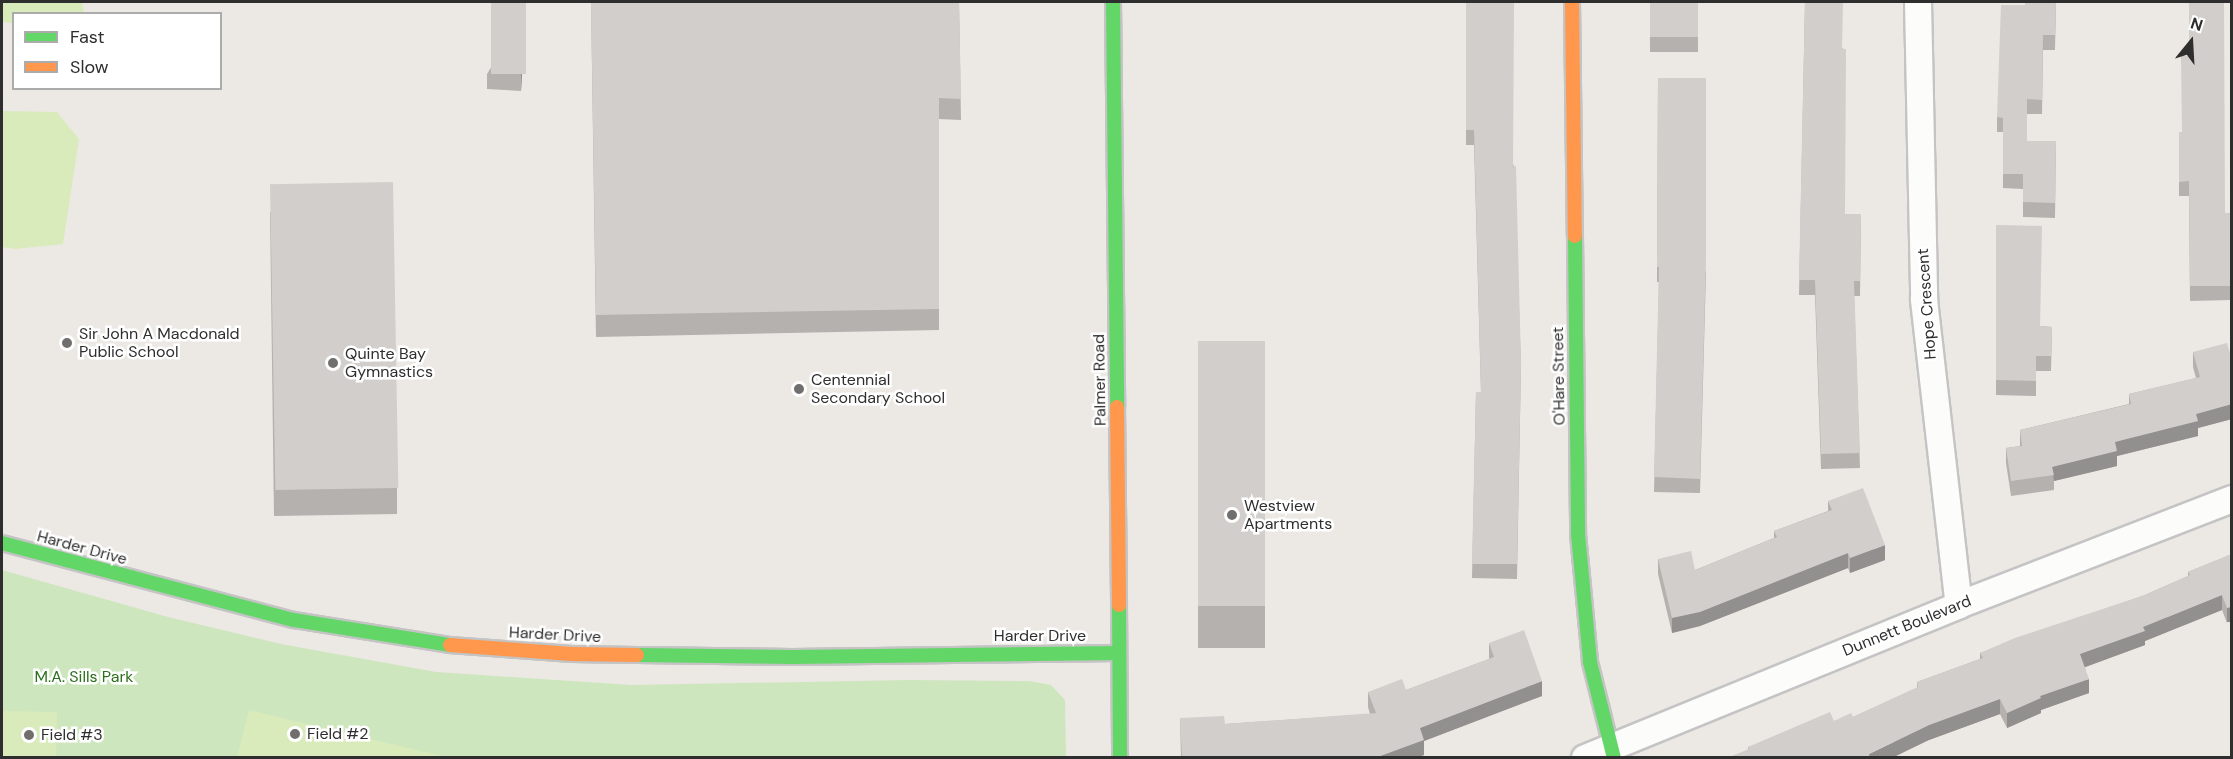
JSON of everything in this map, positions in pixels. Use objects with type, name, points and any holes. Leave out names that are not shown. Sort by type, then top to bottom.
[{"type":"street","name":"Palmer Road","points":[[1113,2],[1120,758]]},
{"type":"street","name":"O'Hare Street","points":[[1572,2],[1578,534],[1590,662],[1612,752]]},
{"type":"street","name":"Hope Crescent","points":[[1918,2],[1924,300],[1959,604]]},
{"type":"street","name":"Dunnett Boulevard","points":[[1585,758],[1612,752],[1959,604],[2232,499]]},
{"type":"street","name":"Harder Drive","points":[[2,543],[294,620],[437,645],[572,654],[793,657],[1119,652]]},
{"type":"green space","points":[[2,2],[82,2],[84,12],[12,12],[12,23],[2,22]]},
{"type":"green space","points":[[2,111],[57,112],[79,139],[63,244],[15,249],[2,247]]},
{"type":"green space","name":"M.A. Sills Park","points":[[2,570],[168,617],[281,644],[436,672],[632,685],[908,680],[1029,681],[1051,685],[1065,700],[1066,757],[2,757]]},
{"type":"green space","name":"Field #2","points":[[249,710],[446,757],[237,757]]},
{"type":"green space","name":"Field #3","points":[[2,711],[57,712],[56,758],[2,757]]},
{"type":"building","points":[[491,2],[526,2],[526,74],[491,74]]},
{"type":"building","points":[[591,2],[959,2],[961,99],[939,98],[939,309],[596,315]]},
{"type":"building","points":[[1466,2],[1514,2],[1513,167],[1516,166],[1521,365],[1517,564],[1472,564],[1476,392],[1481,392],[1474,130],[1466,130]]},
{"type":"building","points":[[1650,2],[1698,2],[1698,37],[1650,37]]},
{"type":"building","points":[[1805,2],[1843,2],[1842,49],[1846,49],[1845,214],[1861,214],[1860,281],[1854,281],[1860,453],[1821,454],[1815,280],[1799,280]]},
{"type":"building","points":[[2025,2],[2056,2],[2055,35],[2043,35],[2042,100],[2027,99],[2027,141],[2056,141],[2055,203],[2023,202],[2023,174],[2003,174],[2003,118],[1997,117],[2001,5],[2025,5]]},
{"type":"building","points":[[2189,2],[2224,2],[2225,213],[2230,213],[2230,286],[2190,286],[2189,181],[2179,182],[2179,132],[2182,132],[2181,56],[2189,56]]},
{"type":"building","points":[[1658,78],[1706,78],[1706,258],[1700,479],[1654,477],[1659,267],[1657,267]]},
{"type":"building","name":"Quinte Bay Gymnastics","points":[[393,182],[398,488],[275,490],[270,184]]},
{"type":"building","points":[[1996,225],[2042,226],[2040,326],[2052,327],[2051,356],[2036,356],[2036,381],[1996,380]]},
{"type":"building","name":"Westview Apartments","points":[[1198,341],[1265,341],[1265,606],[1198,606]]},
{"type":"building","points":[[2227,343],[2232,360],[2232,404],[2196,414],[2198,421],[2115,442],[2117,451],[2052,467],[2054,475],[2011,481],[2006,448],[2022,446],[2020,430],[2131,404],[2129,394],[2200,377],[2193,352]]},
{"type":"building","points":[[1863,488],[1885,545],[1850,558],[1848,553],[1700,612],[1672,618],[1658,559],[1691,551],[1695,570],[1777,537],[1774,531],[1832,510],[1828,501]]},
{"type":"building","points":[[2232,554],[2232,607],[2227,608],[2222,595],[2143,627],[2145,631],[2080,654],[2089,679],[2040,696],[2041,698],[2007,713],[2000,699],[1929,725],[1869,754],[1870,758],[1727,758],[1830,712],[1834,721],[1851,713],[1853,717],[1918,687],[1917,682],[1983,658],[1980,653],[2015,638],[2145,595],[2190,575],[2188,572]]},
{"type":"building","points":[[1524,630],[1542,681],[1420,728],[1424,740],[1375,758],[1182,757],[1180,718],[1224,716],[1225,724],[1376,713],[1368,692],[1402,679],[1406,690],[1494,657],[1489,643]]},
{"type":"traffic: fast","points":[[1113,2],[1117,407]]},
{"type":"traffic: fast","points":[[1575,236],[1578,534],[1590,662],[1614,758]]},
{"type":"traffic: fast","points":[[2,543],[294,620],[450,645]]},
{"type":"traffic: fast","points":[[1119,605],[1120,758]]},
{"type":"traffic: fast","points":[[637,655],[793,657],[1119,653]]},
{"type":"traffic: slow","points":[[1572,2],[1575,236]]},
{"type":"traffic: slow","points":[[1117,407],[1119,605]]},
{"type":"traffic: slow","points":[[450,645],[572,654],[637,655]]},
{"type":"place","name":"Sir John A Macdonald Public School","points":[[67,343]]},
{"type":"place","name":"Quinte Bay Gymnastics","points":[[333,363]]},
{"type":"place","name":"Centennial Secondary School","points":[[799,389]]},
{"type":"place","name":"Westview Apartments","points":[[1232,515]]},
{"type":"place","name":"Field #2","points":[[295,734]]},
{"type":"place","name":"Field #3","points":[[29,735]]}]
